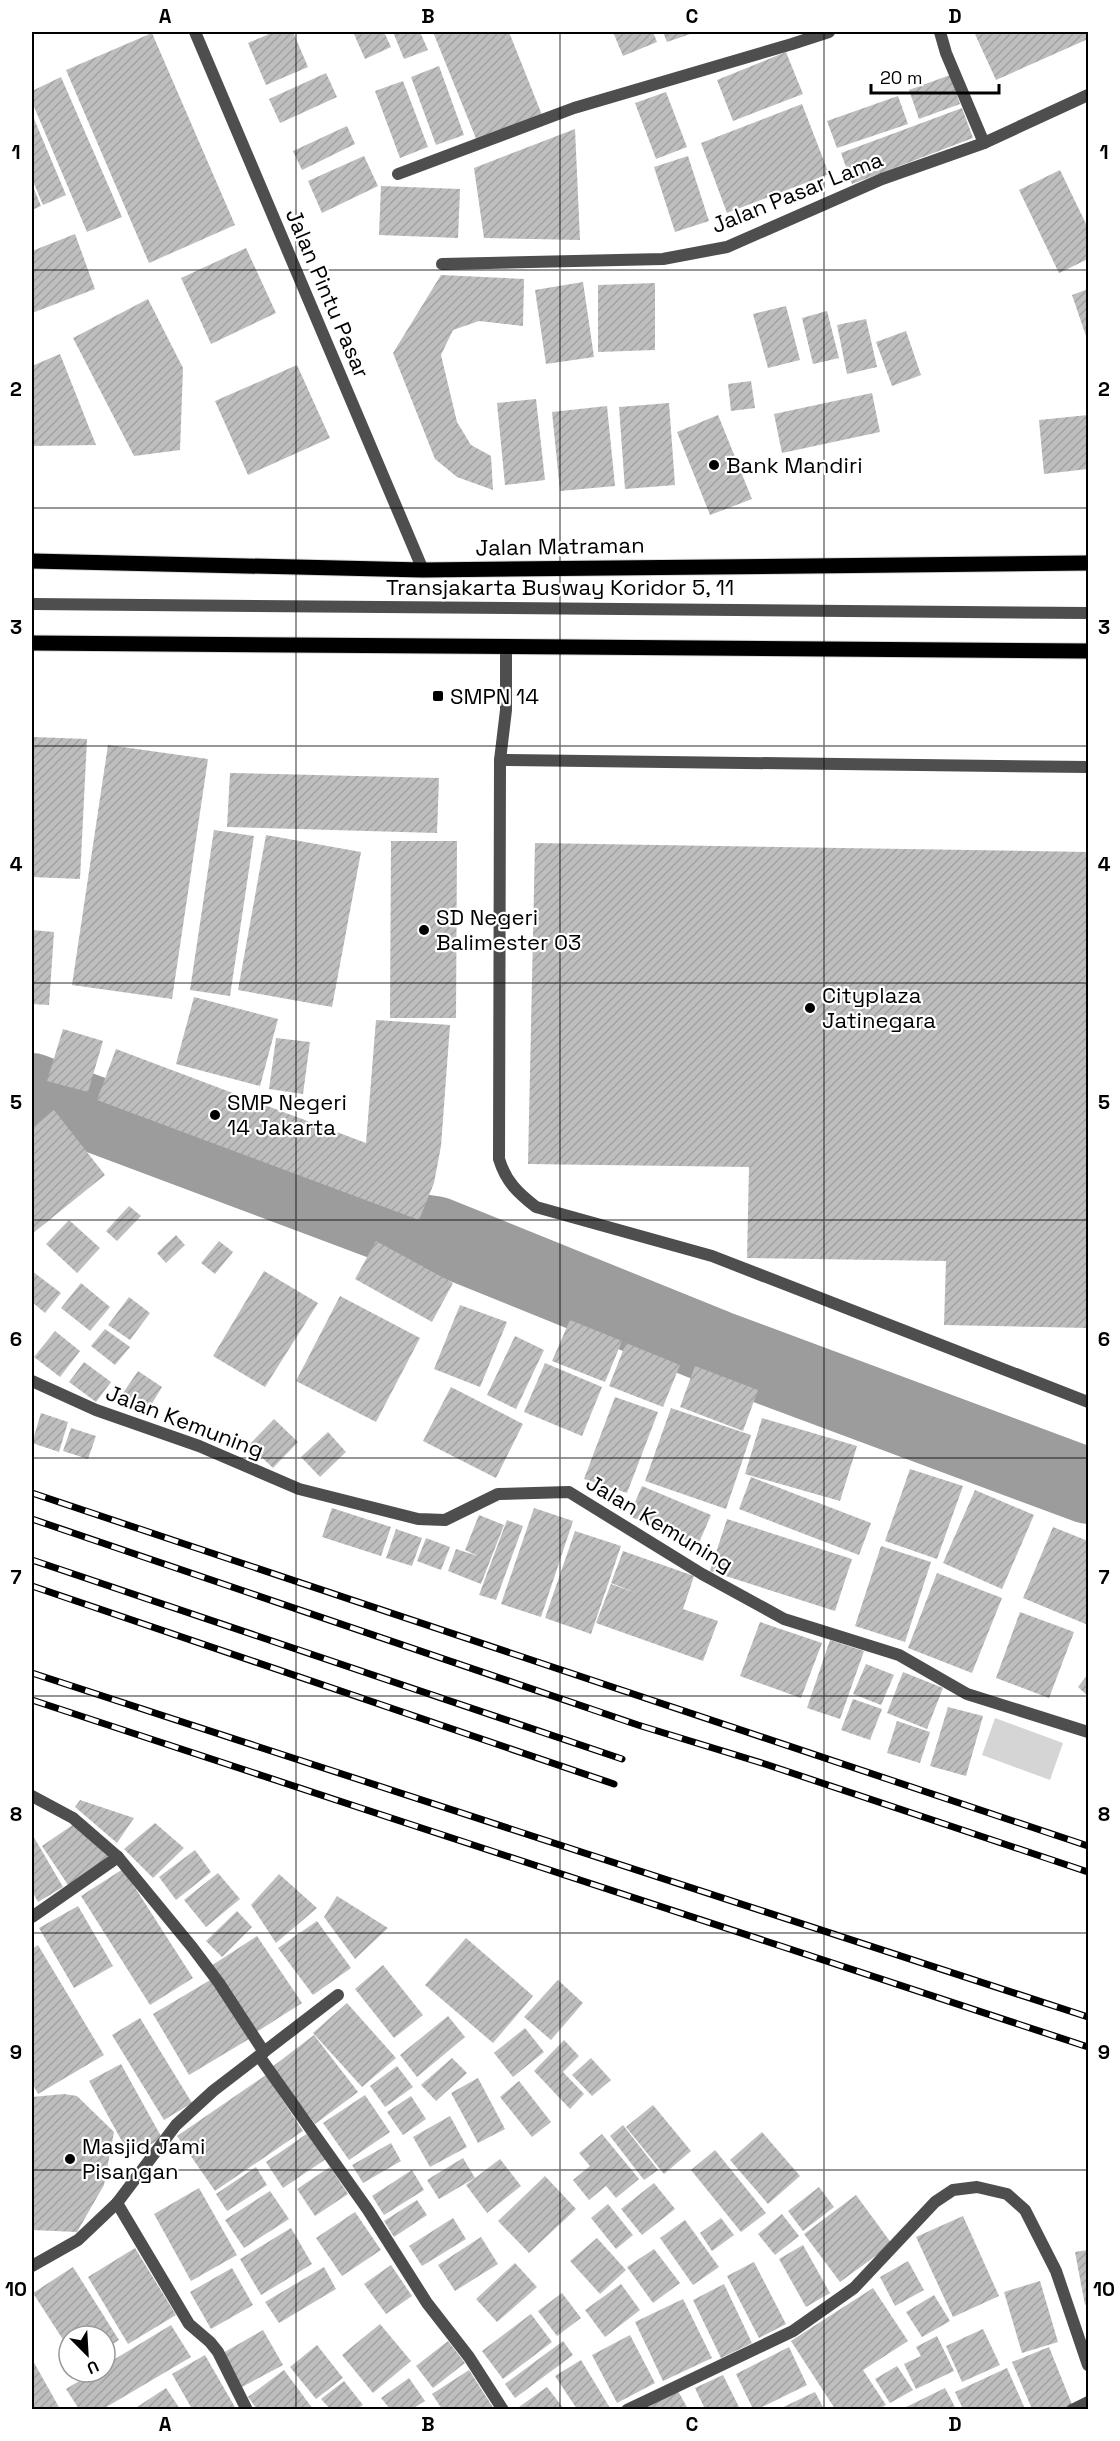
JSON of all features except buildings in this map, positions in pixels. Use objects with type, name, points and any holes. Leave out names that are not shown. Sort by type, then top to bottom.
[{"type":"main road","name":"Jalan Matraman","points":[[32,561],[423,570],[1089,562]]},
{"type":"main road","points":[[32,643],[1089,651]]},
{"type":"street","name":"Jalan Pintu Pasar","points":[[195,32],[423,570]]},
{"type":"street","points":[[398,174],[574,108],[829,32]]},
{"type":"street","points":[[940,32],[946,53],[984,143]]},
{"type":"street","name":"Jalan Pasar Lama","points":[[442,264],[663,259],[727,247],[882,179],[984,143],[1089,95]]},
{"type":"street","name":"Transjakarta Busway Koridor 5, 11","points":[[32,604],[1089,613]]},
{"type":"street","points":[[506,646],[506,710],[500,759],[499,1159],[504,1174],[515,1190],[536,1207],[712,1256],[1089,1402]]},
{"type":"street","points":[[500,759],[1089,767]]},
{"type":"street","name":"Jalan Kemuning","points":[[32,1381],[96,1410],[199,1446],[299,1489],[418,1519],[445,1520],[498,1494],[569,1492],[702,1574],[784,1619],[899,1655],[967,1694],[1089,1732]]},
{"type":"street","points":[[32,1796],[73,1818],[118,1857],[199,1956],[261,2054],[361,2200],[427,2303],[469,2357],[502,2409]]},
{"type":"street","points":[[32,1917],[118,1857]]},
{"type":"street","points":[[32,2266],[78,2240],[117,2203],[176,2125],[213,2091],[338,1995]]},
{"type":"street","points":[[627,2409],[793,2331],[854,2288],[935,2202],[953,2190],[977,2187],[1007,2194],[1025,2210],[1056,2271],[1089,2365]]},
{"type":"street","points":[[117,2203],[189,2324],[218,2352],[247,2409]]},
{"type":"street","points":[[1072,2409],[1089,2402]]},
{"type":"shaded area","points":[[995,1718],[1063,1743],[1050,1780],[982,1755]]},
{"type":"waterway","points":[[32,1091],[400,1229],[435,1234],[717,1348],[1088,1486]]},
{"type":"railway","points":[[32,1493],[1088,1846]]},
{"type":"railway","points":[[32,1519],[638,1725],[765,1764],[1088,1872]]},
{"type":"railway","points":[[32,1560],[622,1759]]},
{"type":"railway","points":[[32,1586],[614,1784]]},
{"type":"railway","points":[[32,1673],[1088,2017]]},
{"type":"railway","points":[[32,1700],[1088,2047]]},
{"type":"place","name":"Bank Mandiri","points":[[714,465]]},
{"type":"place","name":"SMPN 14","points":[[438,696]]},
{"type":"place","name":"SD Negeri Balimester 03","points":[[424,930]]},
{"type":"place","name":"Cityplaza Jatinegara","points":[[810,1008]]},
{"type":"place","name":"SMP Negeri 14 Jakarta","points":[[215,1115]]},
{"type":"place","name":"Masjid Jami Pisangan","points":[[70,2159]]}]
